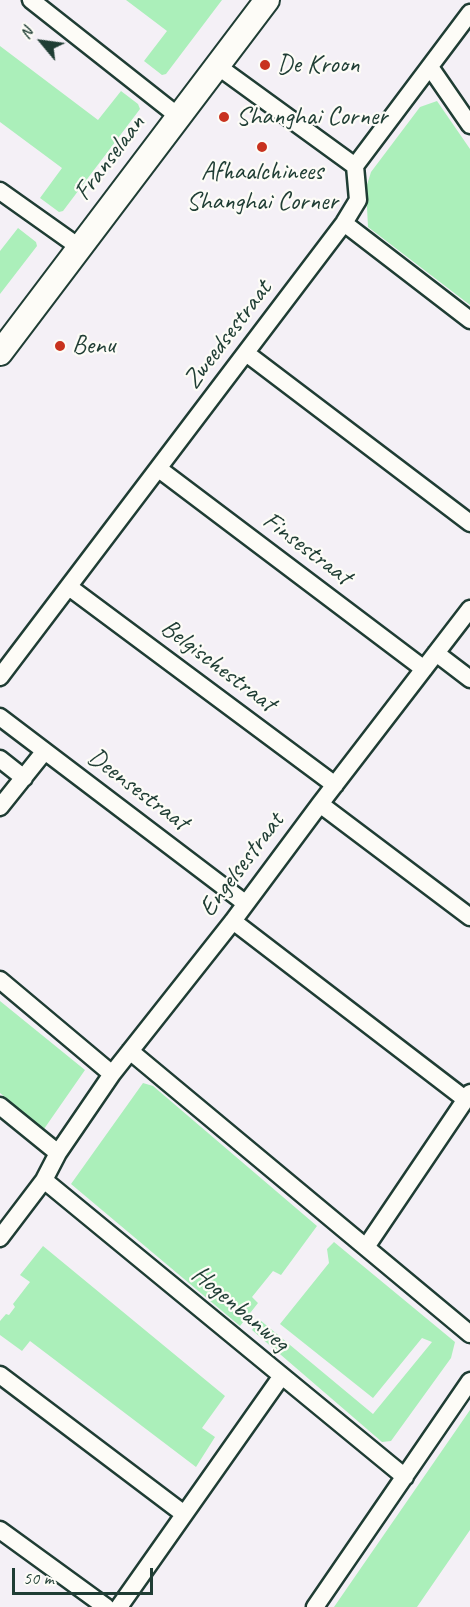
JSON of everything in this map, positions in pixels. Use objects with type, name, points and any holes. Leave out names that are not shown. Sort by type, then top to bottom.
[{"type":"street","points":[[31,0],[178,116]]},
{"type":"street","name":"Franselaan","points":[[0,352],[267,0]]},
{"type":"street","points":[[216,65],[355,166],[470,14]]},
{"type":"street","points":[[430,67],[470,125]]},
{"type":"street","name":"Zweedsestraat","points":[[0,678],[344,223],[358,200],[355,166]]},
{"type":"street","points":[[0,191],[79,247]]},
{"type":"street","points":[[344,223],[470,320]]},
{"type":"street","points":[[246,353],[470,523]]},
{"type":"street","name":"Finsestraat","points":[[159,469],[424,669]]},
{"type":"street","name":"Belgischestraat","points":[[69,587],[335,785]]},
{"type":"street","name":"Engelsestraat","points":[[0,1238],[44,1180],[58,1153],[112,1074],[233,921],[470,609]]},
{"type":"street","points":[[436,653],[470,679]]},
{"type":"street","name":"Deensestraat","points":[[0,717],[245,903]]},
{"type":"street","points":[[0,807],[44,752]]},
{"type":"street","points":[[0,759],[24,778]]},
{"type":"street","points":[[320,804],[470,917]]},
{"type":"street","points":[[233,921],[468,1096],[366,1247]]},
{"type":"street","points":[[0,981],[112,1074]]},
{"type":"street","points":[[130,1051],[470,1334]]},
{"type":"street","points":[[0,1106],[58,1153]]},
{"type":"street","name":"Hogenbanweg","points":[[44,1180],[281,1377],[405,1476]]},
{"type":"street","points":[[0,1375],[184,1514]]},
{"type":"street","points":[[119,1607],[281,1377]]},
{"type":"street","points":[[315,1607],[470,1382]]},
{"type":"street","points":[[0,1530],[106,1607]]},
{"type":"green space","points":[[126,0],[222,0],[166,74],[162,75],[144,61],[167,31]]},
{"type":"green space","points":[[0,46],[98,120],[121,91],[138,104],[140,109],[63,211],[59,212],[40,198],[62,168],[0,122]]},
{"type":"green space","points":[[437,101],[470,149],[470,305],[368,227],[366,188],[371,172],[420,107]]},
{"type":"green space","points":[[18,228],[36,242],[37,246],[0,294],[0,251]]},
{"type":"green space","points":[[0,1001],[85,1070],[44,1129],[0,1093]]},
{"type":"green space","points":[[143,1083],[153,1086],[317,1226],[281,1275],[273,1271],[252,1297],[258,1303],[240,1326],[71,1184]]},
{"type":"green space","points":[[334,1242],[455,1342],[451,1358],[391,1441],[382,1442],[252,1330],[260,1320],[373,1414],[432,1342],[422,1338],[373,1398],[280,1324],[329,1263],[327,1249]]},
{"type":"green space","points":[[43,1246],[225,1396],[202,1428],[215,1437],[196,1467],[30,1341],[22,1351],[0,1335],[0,1321],[6,1314],[9,1315],[15,1307],[13,1304],[30,1282],[20,1275]]},
{"type":"green space","points":[[470,1410],[470,1530],[417,1607],[334,1607]]},
{"type":"place","name":"De Kroon","points":[[265,65]]},
{"type":"place","name":"Shanghai Corner","points":[[224,117]]},
{"type":"place","name":"Afhaalchinees Shanghai Corner","points":[[262,147]]},
{"type":"place","name":"Benu","points":[[60,346]]}]
